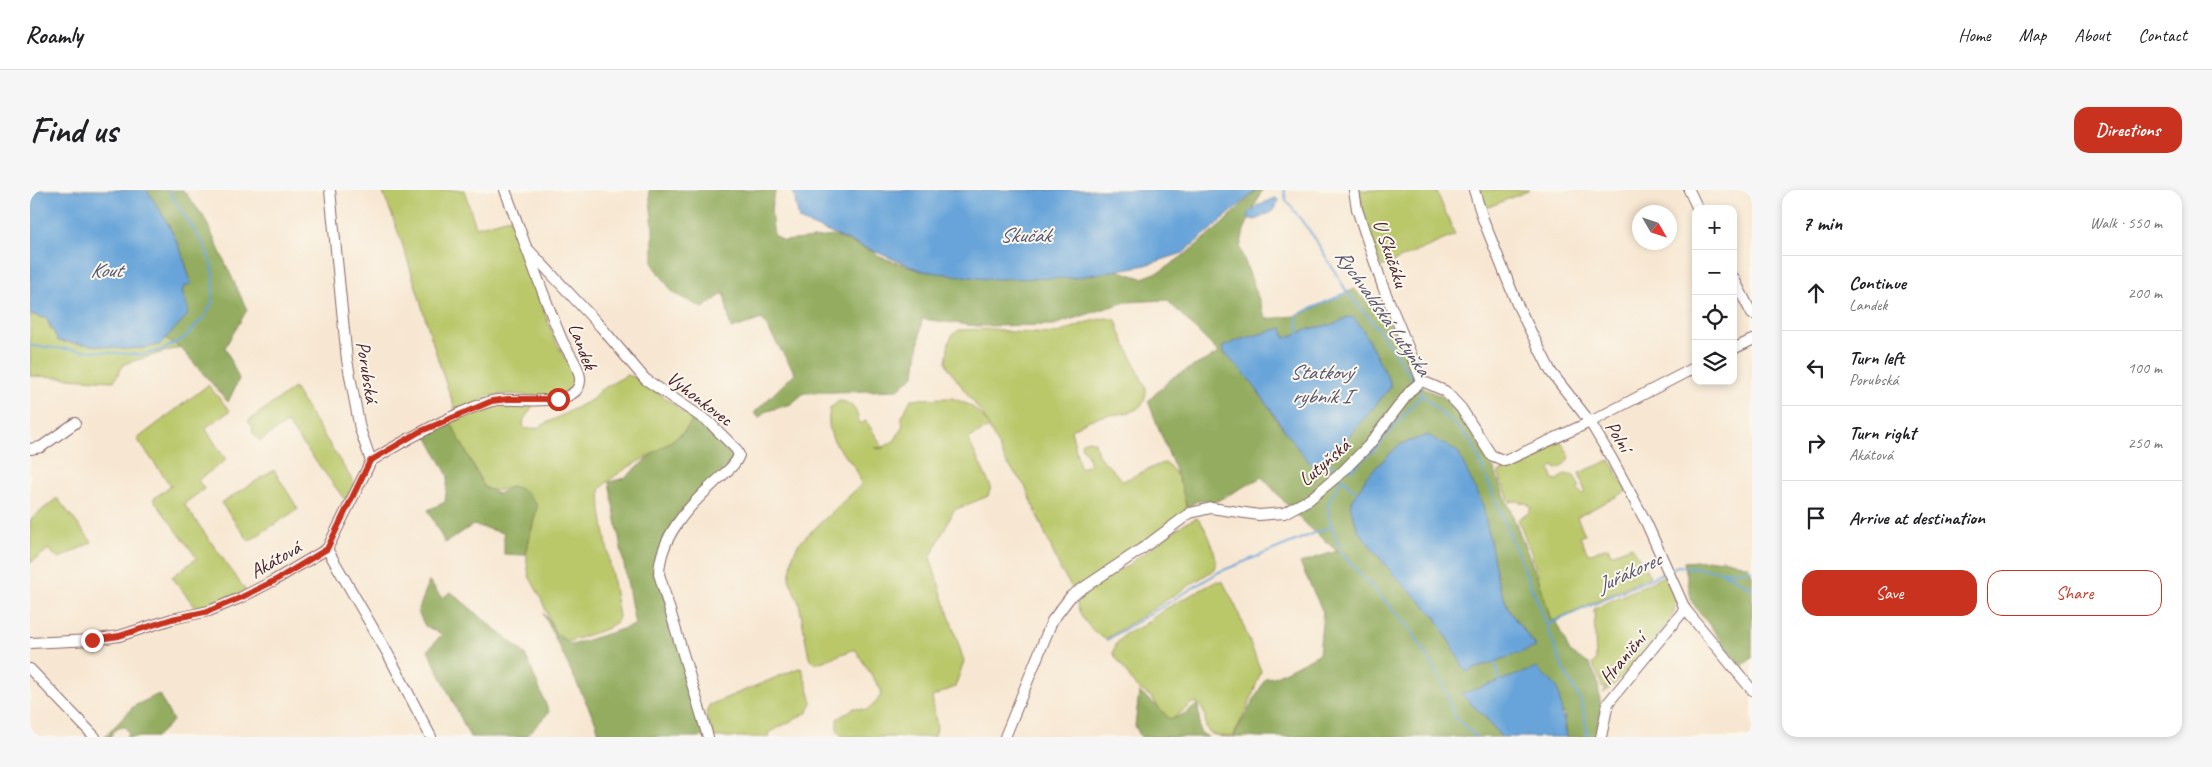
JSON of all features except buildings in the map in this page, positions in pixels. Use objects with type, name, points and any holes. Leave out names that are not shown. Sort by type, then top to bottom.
[{"type":"street","name":"Porubská","points":[[330,190],[347,360],[360,429],[370,461]]},
{"type":"street","name":"Vyhonkovec","points":[[505,190],[526,247],[583,307],[646,378],[710,423],[736,449],[739,455],[735,464],[695,501],[668,537],[660,558],[659,574],[708,737]]},
{"type":"street","name":"U Skučáku","points":[[1354,190],[1383,287],[1422,381]]},
{"type":"street","name":"Polní","points":[[1474,190],[1482,219],[1517,304],[1551,372],[1590,422],[1646,522],[1685,609],[1752,690]]},
{"type":"street","points":[[1689,190],[1696,205]]},
{"type":"street","name":"Landek","points":[[370,461],[419,432],[492,401],[568,398],[576,390],[580,382],[578,372],[562,340],[526,247]]},
{"type":"street","points":[[1737,285],[1752,314]]},
{"type":"street","points":[[1737,347],[1752,340]]},
{"type":"street","points":[[1422,381],[1445,391],[1461,408],[1491,455],[1505,461],[1590,422],[1692,369]]},
{"type":"street","name":"Lutyňská","points":[[1005,737],[1052,621],[1071,596],[1143,548],[1190,513],[1211,508],[1259,515],[1284,513],[1310,499],[1340,475],[1370,444],[1411,390],[1422,381]]},
{"type":"street","points":[[30,449],[41,447],[75,423]]},
{"type":"street","points":[[327,549],[370,461]]},
{"type":"street","name":"Akátová","points":[[30,643],[92,640],[119,636],[172,619],[209,611],[274,581],[327,549],[388,654],[431,737]]},
{"type":"street","name":"Hraniční","points":[[1601,737],[1608,703],[1685,609]]},
{"type":"street","points":[[30,669],[95,737]]},
{"type":"green space","points":[[147,190],[183,190],[204,217],[247,310],[225,347],[239,379],[228,402],[180,347],[165,338],[187,316],[182,291],[185,286],[191,283],[174,235]]},
{"type":"green space","points":[[382,190],[464,190],[476,227],[510,218],[554,338],[575,376],[573,386],[566,392],[556,395],[496,395],[460,409],[455,409],[393,217]]},
{"type":"green space","points":[[649,190],[777,190],[772,201],[772,224],[774,235],[783,241],[835,236],[874,252],[880,257],[922,271],[1074,278],[1116,270],[1142,278],[1161,271],[1187,253],[1220,226],[1257,190],[1262,190],[1244,230],[1240,248],[1266,319],[1295,316],[1354,289],[1390,324],[1424,389],[1444,397],[1460,413],[1494,469],[1542,589],[1551,621],[1555,620],[1570,652],[1589,664],[1597,678],[1601,708],[1596,737],[1567,737],[1564,713],[1461,694],[1486,718],[1501,737],[1233,737],[1266,678],[1274,677],[1319,654],[1323,612],[1300,563],[1337,551],[1301,520],[1262,477],[1217,501],[1197,501],[1187,508],[1181,485],[1148,401],[1173,377],[1219,353],[1167,300],[1126,302],[1053,325],[977,326],[922,319],[915,374],[897,390],[804,393],[791,404],[764,412],[759,418],[754,413],[795,373],[762,319],[731,329],[724,293],[703,308],[673,293],[653,264],[653,227]],"holes":[[[1347,317],[1362,328],[1390,382],[1390,388],[1340,447],[1319,465],[1312,465],[1275,418],[1261,393],[1234,361],[1224,354],[1222,347],[1282,328],[1285,338],[1309,329],[1337,323]],[[1428,435],[1483,506],[1499,586],[1510,612],[1536,646],[1466,671],[1435,616],[1391,572],[1358,530],[1350,505],[1367,476],[1399,445]]]},
{"type":"green space","points":[[1359,190],[1436,190],[1455,235],[1381,267],[1363,212]]},
{"type":"green space","points":[[1480,190],[1530,190],[1486,208]]},
{"type":"green space","points":[[30,314],[47,319],[51,330],[144,348],[159,345],[165,338],[180,347],[124,364],[114,381],[30,376]]},
{"type":"green space","points":[[1106,318],[1116,320],[1146,388],[1145,398],[1137,409],[1122,414],[1096,418],[1071,430],[1080,468],[1090,465],[1087,454],[1081,446],[1082,442],[1089,440],[1095,442],[1098,455],[1123,481],[1165,463],[1178,477],[1183,490],[1186,509],[1147,542],[1077,589],[1073,589],[1061,571],[1025,486],[1006,462],[983,415],[948,368],[946,362],[949,342],[953,334],[959,330],[994,329],[1011,332],[1056,334],[1087,322]]},
{"type":"green space","points":[[627,375],[634,377],[673,403],[680,411],[688,413],[692,421],[672,442],[621,472],[600,490],[601,511],[619,617],[617,622],[606,629],[571,641],[562,640],[555,633],[540,596],[529,576],[527,549],[537,507],[519,489],[509,487],[495,490],[484,487],[450,422],[499,401],[531,403],[532,407],[524,419],[523,426],[526,429],[537,428],[593,399],[599,391]]},
{"type":"green space","points":[[208,385],[230,411],[205,428],[226,460],[198,480],[204,489],[184,504],[246,591],[196,608],[172,577],[197,558],[153,499],[171,486],[137,439]]},
{"type":"green space","points":[[294,388],[355,485],[346,501],[287,423],[260,441],[252,432],[253,428],[248,421]]},
{"type":"green space","points":[[952,398],[973,408],[981,415],[989,427],[968,439],[991,487],[988,496],[954,510],[930,558],[964,661],[955,687],[932,697],[937,728],[934,737],[842,737],[837,729],[837,719],[854,708],[867,710],[879,699],[881,690],[855,649],[818,663],[809,658],[799,603],[789,579],[793,555],[799,543],[861,485],[853,466],[835,443],[831,434],[829,422],[830,408],[839,401],[851,405],[856,411],[860,424],[866,421],[883,447],[875,448],[881,449],[895,440],[903,425],[901,419],[911,399]]},
{"type":"green space","points":[[696,416],[736,455],[666,537],[655,562],[708,737],[600,737],[596,723],[543,613],[550,621],[555,633],[572,645],[635,625],[609,482],[625,478],[651,455],[684,432]]},
{"type":"green space","points":[[451,423],[484,487],[498,494],[509,488],[516,487],[528,494],[536,504],[537,507],[525,555],[504,554],[504,533],[473,525],[445,543],[428,510],[445,502],[448,476],[426,434]]},
{"type":"green space","points":[[1561,441],[1570,457],[1561,468],[1556,469],[1553,466],[1550,469],[1553,479],[1558,480],[1565,474],[1574,476],[1579,486],[1578,490],[1582,494],[1585,492],[1579,473],[1610,460],[1627,491],[1577,517],[1585,535],[1580,537],[1588,554],[1608,547],[1611,554],[1632,546],[1650,576],[1551,622],[1532,555],[1518,519],[1529,513],[1531,508],[1528,504],[1516,501],[1510,502],[1498,473]]},
{"type":"green space","points":[[274,470],[298,509],[249,541],[221,503]]},
{"type":"green space","points":[[57,498],[92,542],[58,559],[49,549],[30,563],[30,520]]},
{"type":"green space","points":[[1197,518],[1201,522],[1214,550],[1216,558],[1215,569],[1106,639],[1096,633],[1082,617],[1077,605],[1077,599],[1120,569],[1129,566],[1133,561],[1185,523]]},
{"type":"green space","points":[[1723,559],[1748,566],[1752,575],[1752,658],[1742,666],[1752,681],[1692,602],[1684,562]]},
{"type":"green space","points":[[1666,575],[1672,588],[1675,603],[1674,612],[1653,642],[1629,669],[1603,693],[1607,687],[1602,688],[1600,678],[1592,664],[1596,660],[1594,609]]},
{"type":"green space","points":[[429,581],[442,598],[451,592],[525,654],[549,712],[526,737],[470,737],[428,650],[442,634],[425,626],[418,612]]},
{"type":"green space","points":[[1217,581],[1223,582],[1236,607],[1261,671],[1251,699],[1233,737],[1212,734],[1206,726],[1205,715],[1197,703],[1192,703],[1173,719],[1167,718],[1150,696],[1136,687],[1113,653],[1116,644],[1125,634],[1142,626],[1165,609]]},
{"type":"green space","points":[[799,668],[802,669],[812,702],[808,712],[768,733],[769,737],[714,737],[706,716],[709,705]]},
{"type":"green space","points":[[1139,692],[1170,719],[1185,713],[1198,704],[1200,732],[1208,737],[1141,737],[1135,726]]},
{"type":"green space","points":[[159,694],[173,721],[156,737],[126,737],[129,733],[125,727],[116,730],[112,733],[111,737],[105,737],[134,706]]},
{"type":"water","name":"Kout","points":[[30,190],[147,190],[174,235],[191,284],[185,286],[182,291],[188,309],[187,316],[159,345],[123,349],[58,341],[47,319],[30,314]]},
{"type":"water","name":"Skučák","points":[[793,190],[1257,190],[1183,253],[1146,265],[1074,278],[986,279],[922,271],[799,220]]},
{"type":"water","points":[[1275,198],[1280,199],[1272,212],[1255,220],[1248,218],[1249,213],[1257,206]]},
{"type":"water","name":"Statkový rybník I","points":[[1347,317],[1354,318],[1362,328],[1390,382],[1390,388],[1340,447],[1320,465],[1312,465],[1293,442],[1251,382],[1223,351],[1222,347],[1238,340],[1282,328],[1285,338],[1309,329],[1337,323]]},
{"type":"water","points":[[1428,435],[1458,452],[1483,506],[1499,586],[1510,612],[1536,647],[1466,672],[1435,616],[1391,572],[1358,530],[1350,505],[1367,476],[1399,445]]},
{"type":"water","points":[[1537,668],[1557,687],[1567,737],[1501,737],[1486,718],[1461,694]]},
{"type":"waterway","points":[[30,346],[141,355],[162,350],[184,338],[206,315],[212,302],[214,282],[212,266],[205,247],[168,190]]},
{"type":"waterway","name":"Rychvaldská Lutyňka","points":[[1284,190],[1286,200],[1314,237],[1347,292],[1379,330],[1414,381]]},
{"type":"waterway","points":[[1299,334],[1297,315],[1346,293]]},
{"type":"waterway","points":[[1419,390],[1472,443],[1547,625],[1562,667],[1580,699],[1588,737]]},
{"type":"waterway","name":"Rychvaldská Lutyňka","points":[[1350,471],[1374,450],[1421,395]]},
{"type":"waterway","points":[[1327,458],[1337,472]]},
{"type":"waterway","points":[[1342,478],[1357,494]]},
{"type":"waterway","name":"Rychvaldská Lutyňka","points":[[1341,480],[1328,503],[1329,517],[1342,554],[1411,629],[1442,682],[1455,717],[1476,737]]},
{"type":"waterway","points":[[1107,640],[1219,572],[1332,526]]},
{"type":"waterway","name":"Juřákorec","points":[[1672,569],[1677,566],[1720,571],[1752,588]]},
{"type":"waterway","points":[[1722,571],[1752,570]]},
{"type":"waterway","name":"Juřákorec","points":[[1547,625],[1665,572]]},
{"type":"waterway","points":[[1494,659],[1500,681]]},
{"type":"route","points":[[92,640],[119,636],[172,619],[209,611],[274,581],[327,549],[370,461],[419,432],[492,401],[508,399],[558,399]]}]
